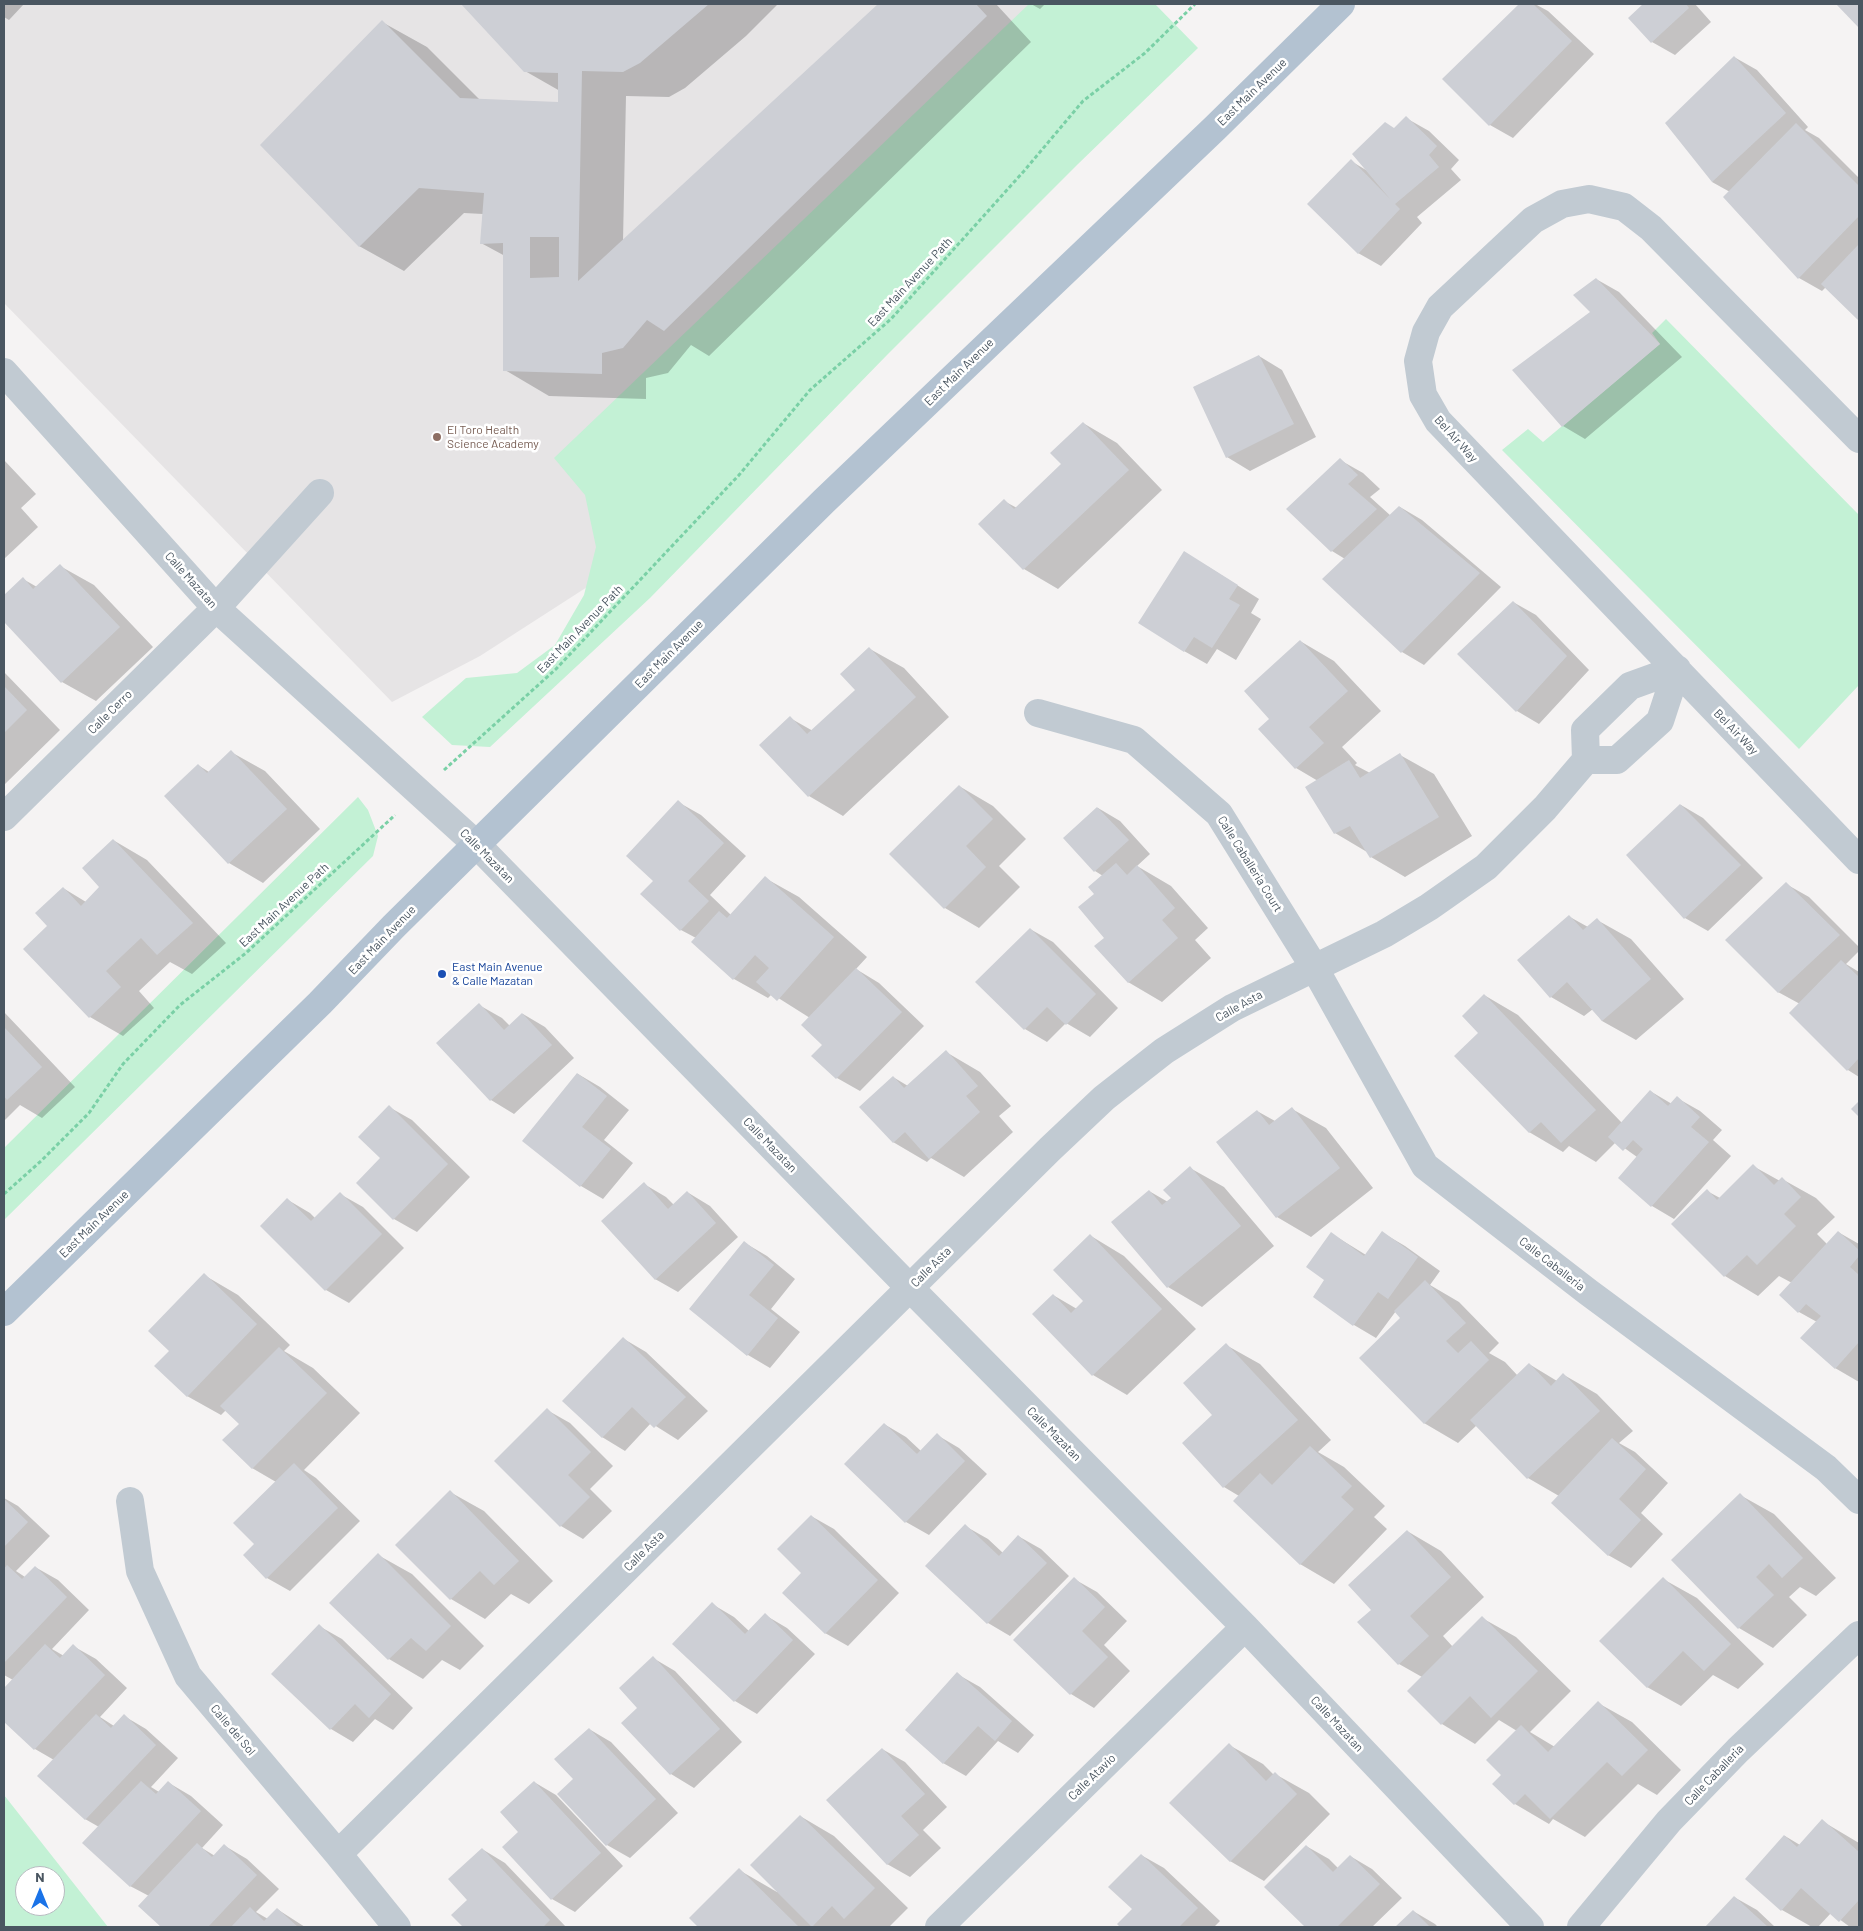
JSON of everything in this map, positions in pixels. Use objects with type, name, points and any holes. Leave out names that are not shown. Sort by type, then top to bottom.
[{"type":"main road","name":"East Main Avenue","points":[[4,1312],[320,1003],[476,844],[824,501],[1342,4]]},
{"type":"street","name":"Bel Air Way","points":[[1859,439],[1651,228],[1624,207],[1589,200],[1562,204],[1533,220],[1440,307],[1426,332],[1418,361],[1423,395],[1438,421],[1859,860]]},
{"type":"street","name":"Calle Mazatan","points":[[4,372],[216,608],[476,844],[1245,1627],[1530,1927]]},
{"type":"street","name":"Calle Cerro","points":[[4,817],[216,608],[320,493]]},
{"type":"street","points":[[1677,669],[1660,721],[1617,760],[1586,760],[1585,730],[1630,686],[1677,669]]},
{"type":"street","name":"Calle Caballeria Court","points":[[1038,714],[1134,740],[1219,814],[1314,967]]},
{"type":"street","name":"Calle Asta","points":[[338,1854],[1050,1149],[1112,1092],[1164,1051],[1232,1008],[1384,934],[1429,908],[1486,867],[1545,808],[1586,760]]},
{"type":"street","name":"Calle Caballeria","points":[[1314,967],[1425,1166],[1588,1292],[1826,1468],[1859,1500]]},
{"type":"street","name":"Calle del Sol","points":[[130,1501],[140,1571],[188,1676],[397,1927]]},
{"type":"street","name":"Calle Atavio","points":[[939,1927],[1245,1627]]},
{"type":"street","name":"Calle Caballeria","points":[[1581,1927],[1669,1822],[1738,1750],[1859,1635]]},
{"type":"path","name":"East Main Avenue Path","points":[[4,1194],[41,1161],[89,1113],[122,1064],[180,1005],[246,953],[556,669],[739,475],[810,390],[891,319],[1024,171],[1083,101],[1145,53],[1195,4]]},
{"type":"shaded area","name":"El Toro Health Science Academy","points":[[4,4],[1155,4],[612,571],[480,656],[392,702],[4,303]]},
{"type":"green space","points":[[1029,4],[1155,4],[1198,48],[1078,164],[887,355],[650,598],[490,747],[452,745],[422,717],[466,678],[517,673],[555,645],[584,595],[596,547],[585,495],[554,458]]},
{"type":"green space","points":[[1666,319],[1859,515],[1859,685],[1799,749],[1502,450],[1528,429],[1543,442],[1660,344],[1652,333]]},
{"type":"green space","points":[[358,797],[368,810],[378,836],[373,856],[4,1220],[4,1148]]},
{"type":"green space","points":[[4,1795],[60,1866],[15,1866],[15,1916],[65,1916],[65,1872],[108,1927],[4,1927]]},
{"type":"building","points":[[461,4],[709,4],[640,63],[623,72],[582,71],[578,281],[878,4],[976,4],[987,16],[664,331],[647,320],[623,348],[602,353],[602,374],[503,371],[503,243],[480,244],[484,193],[419,188],[359,247],[260,145],[382,20],[460,98],[558,102],[558,73],[524,72]],"holes":[[[530,237],[559,237],[559,277],[530,278]]]},
{"type":"building","points":[[1519,4],[1533,4],[1572,41],[1489,126],[1442,79]]},
{"type":"building","points":[[1643,4],[1686,4],[1689,8],[1651,43],[1628,18]]},
{"type":"building","points":[[1836,4],[1859,4],[1859,28]]},
{"type":"building","points":[[1734,56],[1786,113],[1712,182],[1665,123]]},
{"type":"building","points":[[1406,116],[1437,146],[1429,155],[1439,167],[1395,204],[1400,209],[1358,254],[1307,204],[1351,159],[1391,200],[1352,154],[1385,122],[1394,128]]},
{"type":"building","points":[[1796,123],[1859,186],[1859,216],[1798,279],[1723,197]]},
{"type":"building","points":[[1859,244],[1859,321],[1821,284]]},
{"type":"building","points":[[1596,278],[1660,344],[1562,427],[1512,370],[1590,312],[1573,295]]},
{"type":"building","points":[[1259,355],[1294,424],[1226,458],[1193,387]]},
{"type":"building","points":[[1083,422],[1129,470],[1023,570],[978,524],[1004,499],[1014,509],[1061,464],[1050,453]]},
{"type":"building","points":[[1340,458],[1358,475],[1348,484],[1377,509],[1331,552],[1286,509]]},
{"type":"building","points":[[1399,506],[1480,573],[1401,653],[1322,579]]},
{"type":"building","points":[[1184,551],[1238,585],[1229,599],[1240,605],[1212,648],[1194,637],[1184,652],[1138,623]]},
{"type":"building","points":[[60,564],[120,627],[61,683],[4,622],[4,595],[23,577],[33,589]]},
{"type":"building","points":[[1513,601],[1567,656],[1516,712],[1457,654]]},
{"type":"building","points":[[1300,640],[1348,691],[1309,727],[1324,743],[1295,769],[1258,729],[1269,719],[1244,691]]},
{"type":"building","points":[[869,647],[916,697],[808,797],[759,745],[790,716],[807,734],[855,690],[840,674]]},
{"type":"building","points":[[4,686],[27,710],[4,733]]},
{"type":"building","points":[[231,750],[287,809],[228,864],[164,796],[198,764],[207,773]]},
{"type":"building","points":[[1400,753],[1439,817],[1370,858],[1350,826],[1334,834],[1305,787],[1349,760],[1360,778]]},
{"type":"building","points":[[959,785],[993,819],[966,846],[986,867],[944,909],[889,854]]},
{"type":"building","points":[[678,800],[724,843],[688,881],[709,901],[680,931],[640,894],[653,881],[626,856]]},
{"type":"building","points":[[1680,804],[1741,865],[1684,919],[1626,855]]},
{"type":"building","points":[[1097,807],[1129,840],[1094,872],[1063,838]]},
{"type":"building","points":[[113,839],[193,923],[157,955],[141,938],[106,971],[121,987],[89,1018],[23,949],[47,926],[35,913],[63,887],[81,906],[99,887],[82,868]]},
{"type":"building","points":[[1116,863],[1127,875],[1137,865],[1175,908],[1162,920],[1178,938],[1128,983],[1094,946],[1104,938],[1078,907],[1094,894],[1088,887]]},
{"type":"building","points":[[765,876],[834,937],[777,1001],[756,982],[769,968],[755,955],[733,980],[691,942],[719,911],[727,918]]},
{"type":"building","points":[[1786,882],[1840,935],[1778,993],[1725,940]]},
{"type":"building","points":[[1569,915],[1583,930],[1597,918],[1651,979],[1602,1021],[1567,982],[1550,998],[1517,960]]},
{"type":"building","points":[[1030,928],[1096,994],[1066,1025],[1047,1007],[1024,1030],[975,982]]},
{"type":"building","points":[[1841,960],[1859,977],[1859,1058],[1847,1071],[1789,1013]]},
{"type":"building","points":[[856,968],[902,1012],[836,1079],[811,1056],[822,1045],[801,1025]]},
{"type":"building","points":[[1484,994],[1596,1110],[1561,1143],[1541,1122],[1529,1133],[1454,1056],[1478,1033],[1462,1016]]},
{"type":"building","points":[[479,1003],[504,1030],[522,1013],[552,1045],[490,1101],[436,1043]]},
{"type":"building","points":[[4,1027],[42,1067],[7,1100],[4,1096]]},
{"type":"building","points":[[946,1050],[978,1086],[966,1096],[980,1112],[929,1159],[905,1132],[893,1143],[859,1107],[893,1076],[904,1088]]},
{"type":"building","points":[[577,1073],[607,1096],[582,1127],[611,1149],[580,1187],[522,1141]]},
{"type":"building","points":[[1650,1090],[1668,1106],[1677,1096],[1700,1117],[1691,1127],[1709,1142],[1651,1207],[1618,1178],[1643,1149],[1633,1140],[1623,1151],[1608,1137]]},
{"type":"building","points":[[1859,1101],[1859,1117],[1851,1109]]},
{"type":"building","points":[[389,1105],[448,1164],[393,1220],[356,1183],[380,1158],[358,1137]]},
{"type":"building","points":[[1292,1107],[1340,1168],[1276,1218],[1216,1142],[1257,1110],[1269,1125]]},
{"type":"building","points":[[1753,1164],[1774,1185],[1782,1177],[1801,1197],[1784,1214],[1796,1226],[1757,1265],[1747,1255],[1724,1277],[1671,1224],[1707,1189],[1717,1200]]},
{"type":"building","points":[[1190,1166],[1241,1226],[1167,1288],[1111,1222],[1149,1190],[1162,1205],[1171,1198],[1163,1190]]},
{"type":"building","points":[[644,1182],[668,1209],[687,1191],[716,1223],[655,1280],[601,1221]]},
{"type":"building","points":[[340,1192],[382,1234],[325,1291],[260,1226],[287,1198],[311,1221]]},
{"type":"building","points":[[1382,1231],[1418,1257],[1388,1299],[1378,1292],[1353,1326],[1313,1297],[1324,1280],[1306,1267],[1331,1232],[1364,1256]]},
{"type":"building","points":[[1838,1231],[1859,1250],[1859,1256],[1850,1267],[1859,1275],[1859,1342],[1835,1369],[1800,1338],[1821,1316],[1806,1304],[1798,1313],[1779,1295]]},
{"type":"building","points":[[1090,1234],[1162,1309],[1092,1376],[1032,1314],[1053,1294],[1071,1313],[1083,1301],[1053,1270]]},
{"type":"building","points":[[744,1241],[774,1265],[749,1295],[778,1318],[747,1356],[689,1309]]},
{"type":"building","points":[[204,1273],[257,1324],[187,1397],[154,1366],[169,1351],[148,1331]]},
{"type":"building","points":[[1425,1280],[1466,1323],[1446,1341],[1458,1353],[1471,1341],[1489,1360],[1424,1424],[1359,1358],[1400,1318],[1394,1311]]},
{"type":"building","points":[[623,1337],[686,1397],[654,1428],[632,1407],[602,1438],[562,1401]]},
{"type":"building","points":[[1226,1343],[1298,1420],[1223,1488],[1182,1443],[1212,1415],[1183,1383]]},
{"type":"building","points":[[279,1347],[327,1393],[252,1469],[222,1440],[239,1424],[220,1406]]},
{"type":"building","points":[[1529,1363],[1551,1386],[1563,1373],[1600,1411],[1527,1479],[1470,1420]]},
{"type":"building","points":[[547,1408],[591,1452],[568,1475],[590,1497],[560,1527],[494,1461]]},
{"type":"building","points":[[884,1423],[917,1454],[937,1433],[965,1461],[905,1523],[844,1464]]},
{"type":"building","points":[[1612,1438],[1646,1469],[1619,1499],[1641,1520],[1608,1556],[1551,1503]]},
{"type":"building","points":[[1310,1446],[1352,1486],[1341,1497],[1354,1509],[1300,1565],[1233,1501],[1260,1473],[1272,1485]]},
{"type":"building","points":[[294,1463],[338,1508],[266,1579],[243,1555],[254,1544],[233,1523]]},
{"type":"building","points":[[450,1490],[519,1561],[494,1585],[480,1571],[450,1600],[395,1545]]},
{"type":"building","points":[[1740,1493],[1803,1558],[1782,1578],[1769,1564],[1756,1577],[1774,1595],[1738,1629],[1671,1560]]},
{"type":"building","points":[[4,1499],[28,1522],[4,1547]]},
{"type":"building","points":[[811,1515],[878,1580],[825,1634],[782,1593],[801,1573],[777,1549]]},
{"type":"building","points":[[965,1524],[999,1556],[1018,1535],[1047,1563],[987,1624],[925,1566]]},
{"type":"building","points":[[1407,1530],[1451,1577],[1410,1616],[1429,1636],[1398,1665],[1357,1622],[1371,1610],[1348,1585]]},
{"type":"building","points":[[378,1553],[451,1626],[426,1651],[411,1638],[388,1660],[329,1603]]},
{"type":"building","points":[[7,1565],[22,1579],[35,1566],[67,1597],[4,1663],[4,1569]]},
{"type":"building","points":[[1074,1577],[1105,1607],[1082,1631],[1108,1657],[1070,1695],[1013,1640]]},
{"type":"building","points":[[1663,1577],[1731,1644],[1704,1671],[1683,1651],[1647,1688],[1599,1641]]},
{"type":"building","points":[[712,1602],[745,1634],[765,1613],[793,1640],[734,1702],[672,1644]]},
{"type":"building","points":[[1482,1616],[1538,1671],[1491,1718],[1470,1696],[1441,1725],[1407,1691]]},
{"type":"building","points":[[319,1624],[391,1694],[369,1718],[355,1704],[330,1730],[271,1674]]},
{"type":"building","points":[[45,1644],[60,1658],[73,1644],[105,1675],[34,1750],[4,1722],[4,1688]]},
{"type":"building","points":[[653,1656],[720,1729],[670,1775],[621,1723],[637,1708],[619,1688]]},
{"type":"building","points":[[957,1672],[1012,1721],[995,1741],[978,1726],[943,1764],[905,1730]]},
{"type":"building","points":[[1598,1701],[1648,1750],[1622,1776],[1607,1762],[1550,1819],[1525,1794],[1514,1805],[1492,1784],[1501,1775],[1486,1760],[1521,1725],[1548,1752]]},
{"type":"building","points":[[96,1714],[111,1728],[124,1714],[156,1745],[85,1820],[37,1776]]},
{"type":"building","points":[[589,1728],[656,1799],[606,1846],[557,1794],[573,1779],[554,1759]]},
{"type":"building","points":[[1229,1743],[1266,1781],[1275,1772],[1297,1794],[1230,1862],[1169,1803]]},
{"type":"building","points":[[882,1748],[925,1794],[901,1816],[919,1835],[887,1865],[826,1800]]},
{"type":"building","points":[[141,1781],[156,1794],[168,1781],[201,1811],[130,1887],[82,1843]]},
{"type":"building","points":[[534,1781],[601,1853],[551,1900],[502,1847],[518,1832],[500,1812]]},
{"type":"building","points":[[800,1815],[875,1888],[844,1919],[832,1906],[812,1927],[750,1865]]},
{"type":"building","points":[[1822,1819],[1859,1852],[1859,1900],[1839,1922],[1801,1888],[1781,1911],[1745,1879],[1784,1835],[1797,1847]]},
{"type":"building","points":[[197,1843],[212,1857],[224,1844],[257,1875],[208,1927],[161,1927],[138,1906]]},
{"type":"building","points":[[1306,1845],[1333,1872],[1350,1855],[1380,1884],[1337,1927],[1305,1927],[1264,1887]]},
{"type":"building","points":[[482,1848],[550,1920],[543,1927],[463,1927],[451,1915],[467,1900],[448,1879]]},
{"type":"building","points":[[1141,1854],[1198,1908],[1179,1927],[1120,1927],[1117,1924],[1132,1909],[1108,1887]]},
{"type":"building","points":[[739,1868],[799,1927],[698,1927],[689,1918]]},
{"type":"building","points":[[1734,1896],[1768,1927],[1705,1927]]},
{"type":"building","points":[[250,1907],[264,1921],[277,1908],[298,1927],[231,1927]]},
{"type":"building","points":[[1413,1910],[1430,1927],[1395,1927]]},
{"type":"place","name":"El Toro Health Science Academy","points":[[437,437]]},
{"type":"place","name":"East Main Avenue & Calle Mazatan","points":[[442,974]]}]
